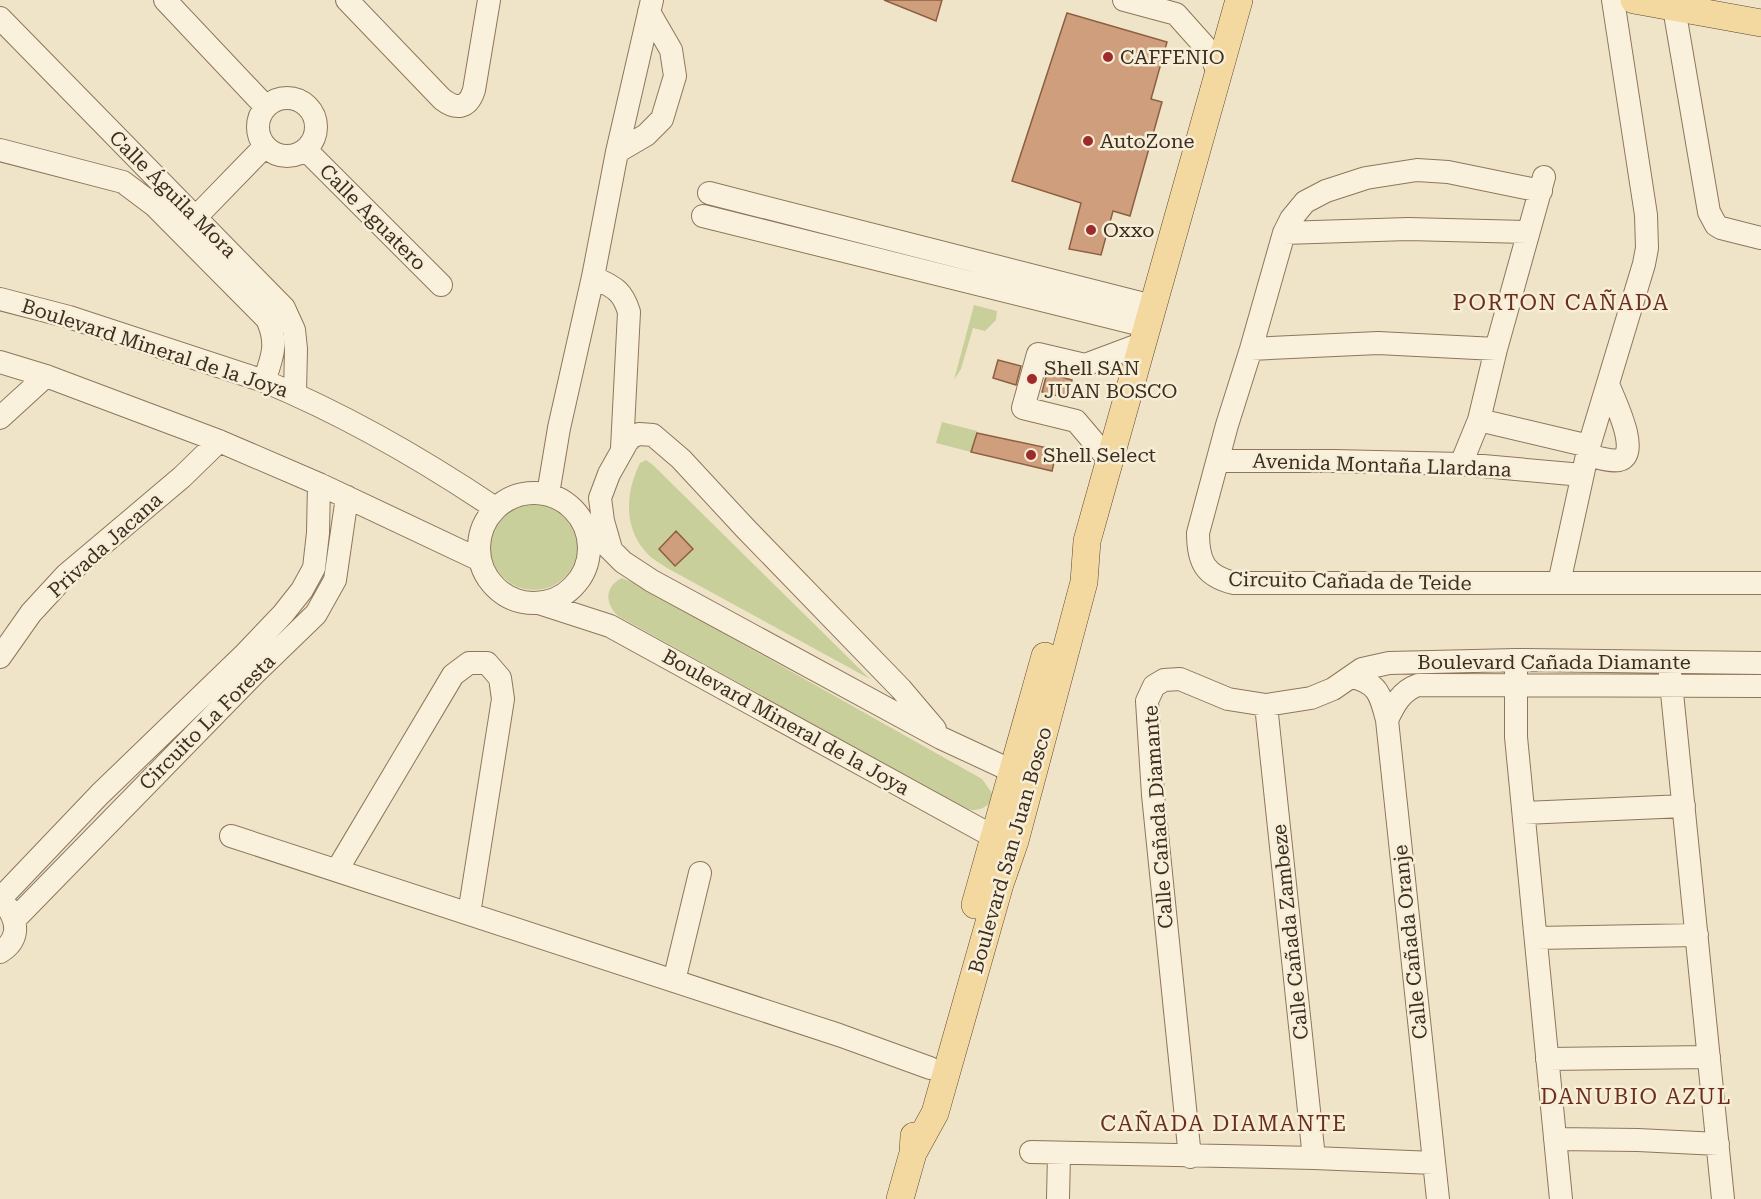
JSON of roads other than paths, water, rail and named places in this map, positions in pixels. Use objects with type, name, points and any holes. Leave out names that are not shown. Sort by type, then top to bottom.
[{"type":"main road","name":"Boulevard San Juan Bosco","points":[[900,1199],[913,1153],[915,1125],[930,1068],[1004,839],[1067,576],[1087,542],[1239,0]]},
{"type":"main road","points":[[1634,0],[1678,4],[1695,2],[1732,17],[1761,23]]},
{"type":"main road","name":"Boulevard San Juan Bosco","points":[[913,1153],[935,1113],[1000,884],[1004,839]]},
{"type":"street","points":[[165,0],[266,107]]},
{"type":"street","points":[[347,0],[459,116],[474,90],[489,0]]},
{"type":"street","points":[[1124,0],[1176,14],[1209,51],[1218,72]]},
{"type":"street","points":[[1559,583],[1586,459],[1644,264],[1648,234],[1613,0]]},
{"type":"street","points":[[1678,4],[1709,212],[1716,225],[1721,228],[1761,238]]},
{"type":"street","points":[[617,152],[646,135],[662,119],[675,76],[671,50],[651,6]]},
{"type":"street","points":[[548,494],[559,428],[593,277],[617,152],[651,6]]},
{"type":"street","name":"Calle Águila Mora","points":[[0,18],[284,308],[294,330],[295,393]]},
{"type":"street","points":[[284,99],[303,103],[312,113],[316,126],[314,139],[306,150],[292,156],[277,155],[265,146],[259,133],[259,120],[266,107],[277,100],[284,99]]},
{"type":"street","points":[[196,217],[265,146]]},
{"type":"street","name":"Calle Águila Mora","points":[[0,150],[123,182],[155,206],[267,319],[274,333],[274,347],[264,381]]},
{"type":"street","name":"Calle Aguatero","points":[[306,150],[441,285]]},
{"type":"street","points":[[123,182],[140,161]]},
{"type":"street","name":"Circuito Cañada de Teide","points":[[1461,464],[1479,420],[1496,349],[1542,184],[1427,170],[1366,178],[1326,191],[1305,202],[1291,219],[1284,233],[1227,425],[1198,533],[1198,550],[1213,576],[1234,583],[1761,583]]},
{"type":"street","points":[[709,193],[1146,326]]},
{"type":"street","points":[[704,216],[1146,326]]},
{"type":"street","points":[[1284,233],[1408,230],[1528,232]]},
{"type":"street","points":[[593,277],[616,288],[625,298],[629,312],[622,448]]},
{"type":"street","name":"Boulevard Mineral de la Joya","points":[[0,299],[69,317],[295,393],[402,448],[495,508]]},
{"type":"street","points":[[1109,460],[1076,421],[1023,408],[1038,354],[1086,365],[1146,326]]},
{"type":"street","points":[[1251,349],[1378,343],[1496,349]]},
{"type":"street","points":[[0,362],[46,376],[219,441],[319,484],[480,560]]},
{"type":"street","points":[[0,418],[46,376]]},
{"type":"street","points":[[1479,420],[1586,459],[1617,460],[1627,455],[1629,450],[1624,427],[1608,384]]},
{"type":"street","points":[[611,550],[603,521],[600,498],[622,448],[632,437],[639,434],[653,435],[664,443],[901,689],[941,738]]},
{"type":"street","name":"Privada Jacana","points":[[0,657],[31,613],[66,575],[182,477],[219,441]]},
{"type":"street","name":"Avenida Montaña Llardana","points":[[1219,461],[1334,460],[1461,464],[1586,459]]},
{"type":"street","name":"Circuito La Foresta","points":[[5,907],[118,812],[249,664],[302,590],[314,568],[318,533],[319,484]]},
{"type":"street","points":[[529,493],[548,494],[574,508],[588,535],[589,551],[583,573],[568,592],[555,599],[539,603],[523,602],[508,597],[495,588],[480,560],[479,541],[484,523],[495,508],[511,497],[529,493]]},
{"type":"street","name":"Circuito La Foresta","points":[[5,907],[100,794],[249,664],[316,614],[334,580],[347,497]]},
{"type":"street","points":[[582,521],[623,562],[652,580],[941,738],[1021,775],[1016,806],[1005,824],[1004,839]]},
{"type":"street","name":"Boulevard Mineral de la Joya","points":[[539,603],[610,626],[1004,839]]},
{"type":"street","points":[[1516,660],[1516,737],[1561,1199]]},
{"type":"street","name":"Boulevard Cañada Diamante","points":[[1351,677],[1362,669],[1389,663],[1516,660],[1761,663]]},
{"type":"street","points":[[337,870],[453,675],[469,663],[488,663],[500,678],[503,699],[469,914]]},
{"type":"street","points":[[1669,663],[1723,1199]]},
{"type":"street","name":"Calle Cañada Diamante","points":[[1190,1157],[1162,894],[1147,701],[1154,686],[1164,680],[1172,679],[1239,702],[1266,705],[1311,698],[1333,689],[1351,677]]},
{"type":"street","name":"Calle Cañada Oranje","points":[[1351,677],[1362,679],[1377,690],[1387,720],[1438,1199]]},
{"type":"street","name":"Boulevard Cañada Diamante","points":[[1387,720],[1400,696],[1409,688],[1432,684],[1761,686]]},
{"type":"street","name":"Calle Cañada Zambeze","points":[[1266,705],[1314,1158]]},
{"type":"street","points":[[100,794],[118,812]]},
{"type":"street","points":[[1524,813],[1684,806]]},
{"type":"street","points":[[231,836],[839,1035],[930,1068]]},
{"type":"street","points":[[674,981],[700,873]]},
{"type":"street","points":[[0,952],[11,943],[16,932],[5,907]]},
{"type":"street","points":[[1536,938],[1697,935]]},
{"type":"street","points":[[1548,1059],[1709,1058]]},
{"type":"street","points":[[1555,1139],[1718,1144]]},
{"type":"street","points":[[1032,1152],[1434,1163]]},
{"type":"street","points":[[1058,1199],[1059,1154]]},
{"type":"place","name":"CAFFENIO","points":[[1108,57]]},
{"type":"place","name":"AutoZone","points":[[1088,141]]},
{"type":"place","name":"Oxxo","points":[[1091,230]]},
{"type":"place","name":"Shell SAN JUAN BOSCO","points":[[1032,379]]},
{"type":"place","name":"Shell Select","points":[[1031,455]]},
{"type":"district","name":"PORTON CAÑADA","points":[[1561,302]]},
{"type":"district","name":"DANUBIO AZUL","points":[[1636,1096]]},
{"type":"district","name":"CAÑADA DIAMANTE","points":[[1224,1123]]}]
